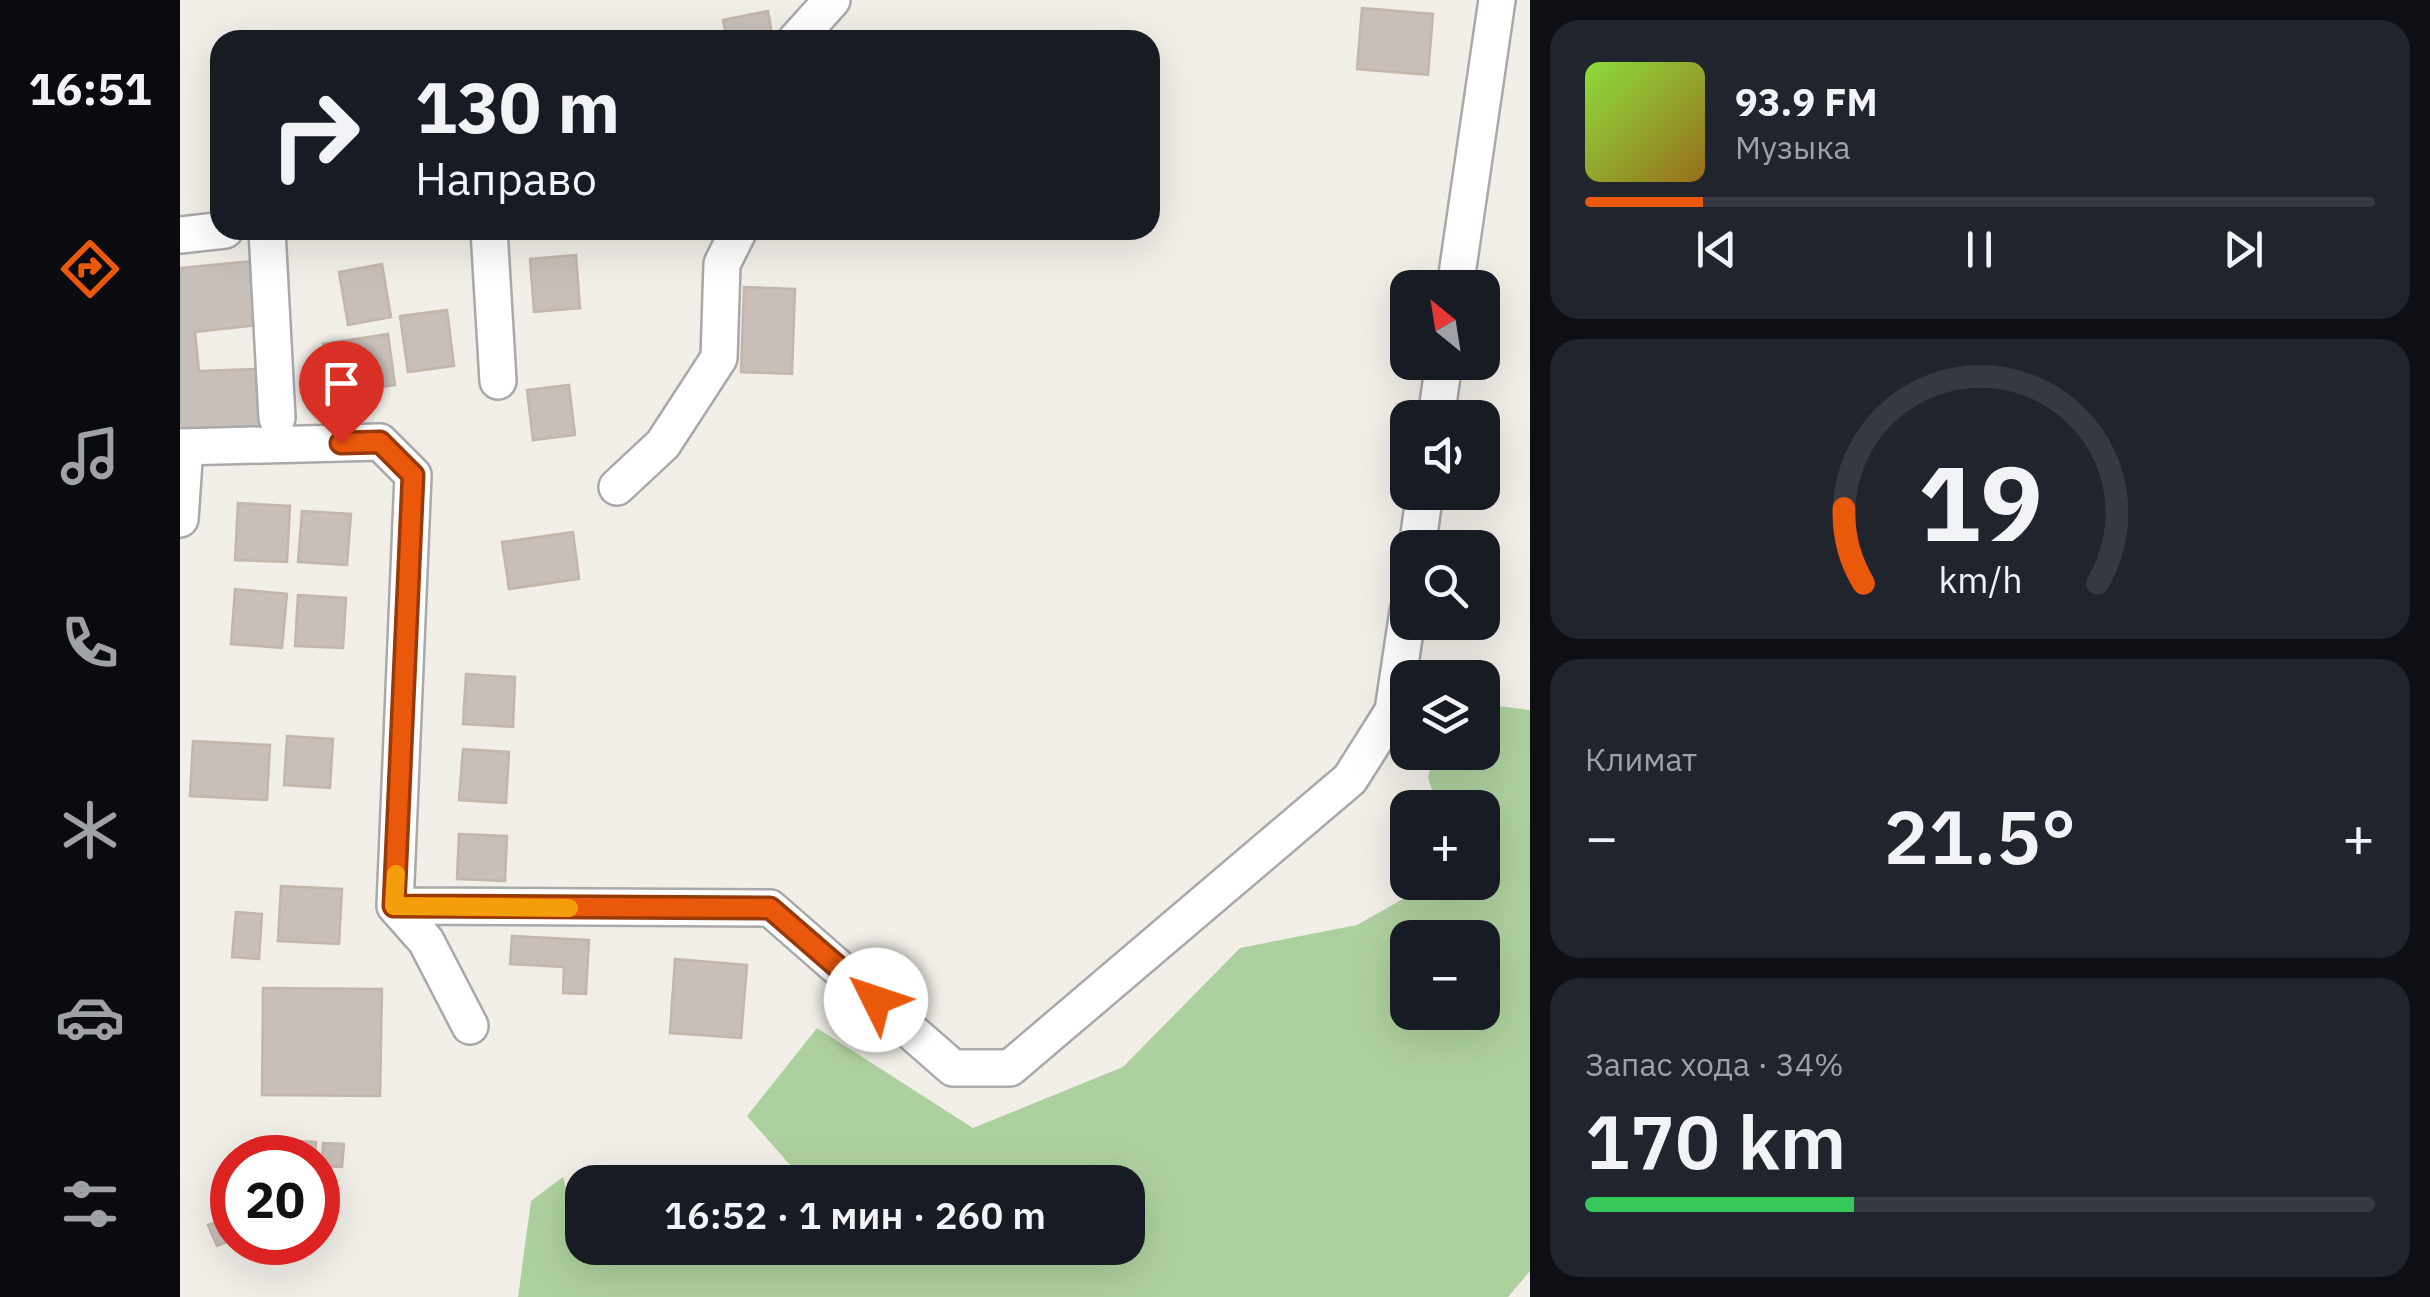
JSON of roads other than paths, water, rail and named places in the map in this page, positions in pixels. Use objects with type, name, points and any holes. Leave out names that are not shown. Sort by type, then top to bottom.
[{"type":"lane","points":[[805,30],[832,0]]},
{"type":"lane","points":[[1458,270],[1497,0]]},
{"type":"lane","points":[[180,236],[210,232]]},
{"type":"lane","points":[[268,240],[277,418]]},
{"type":"lane","points":[[490,240],[498,381]]},
{"type":"lane","points":[[617,488],[664,444],[719,358],[722,264],[734,240]]},
{"type":"lane","points":[[180,519],[182,447],[380,442],[413,475],[394,906],[426,942],[470,1026]]},
{"type":"lane","points":[[394,906],[770,908],[952,1068],[1010,1068],[1350,779],[1393,711],[1404,640]]}]
